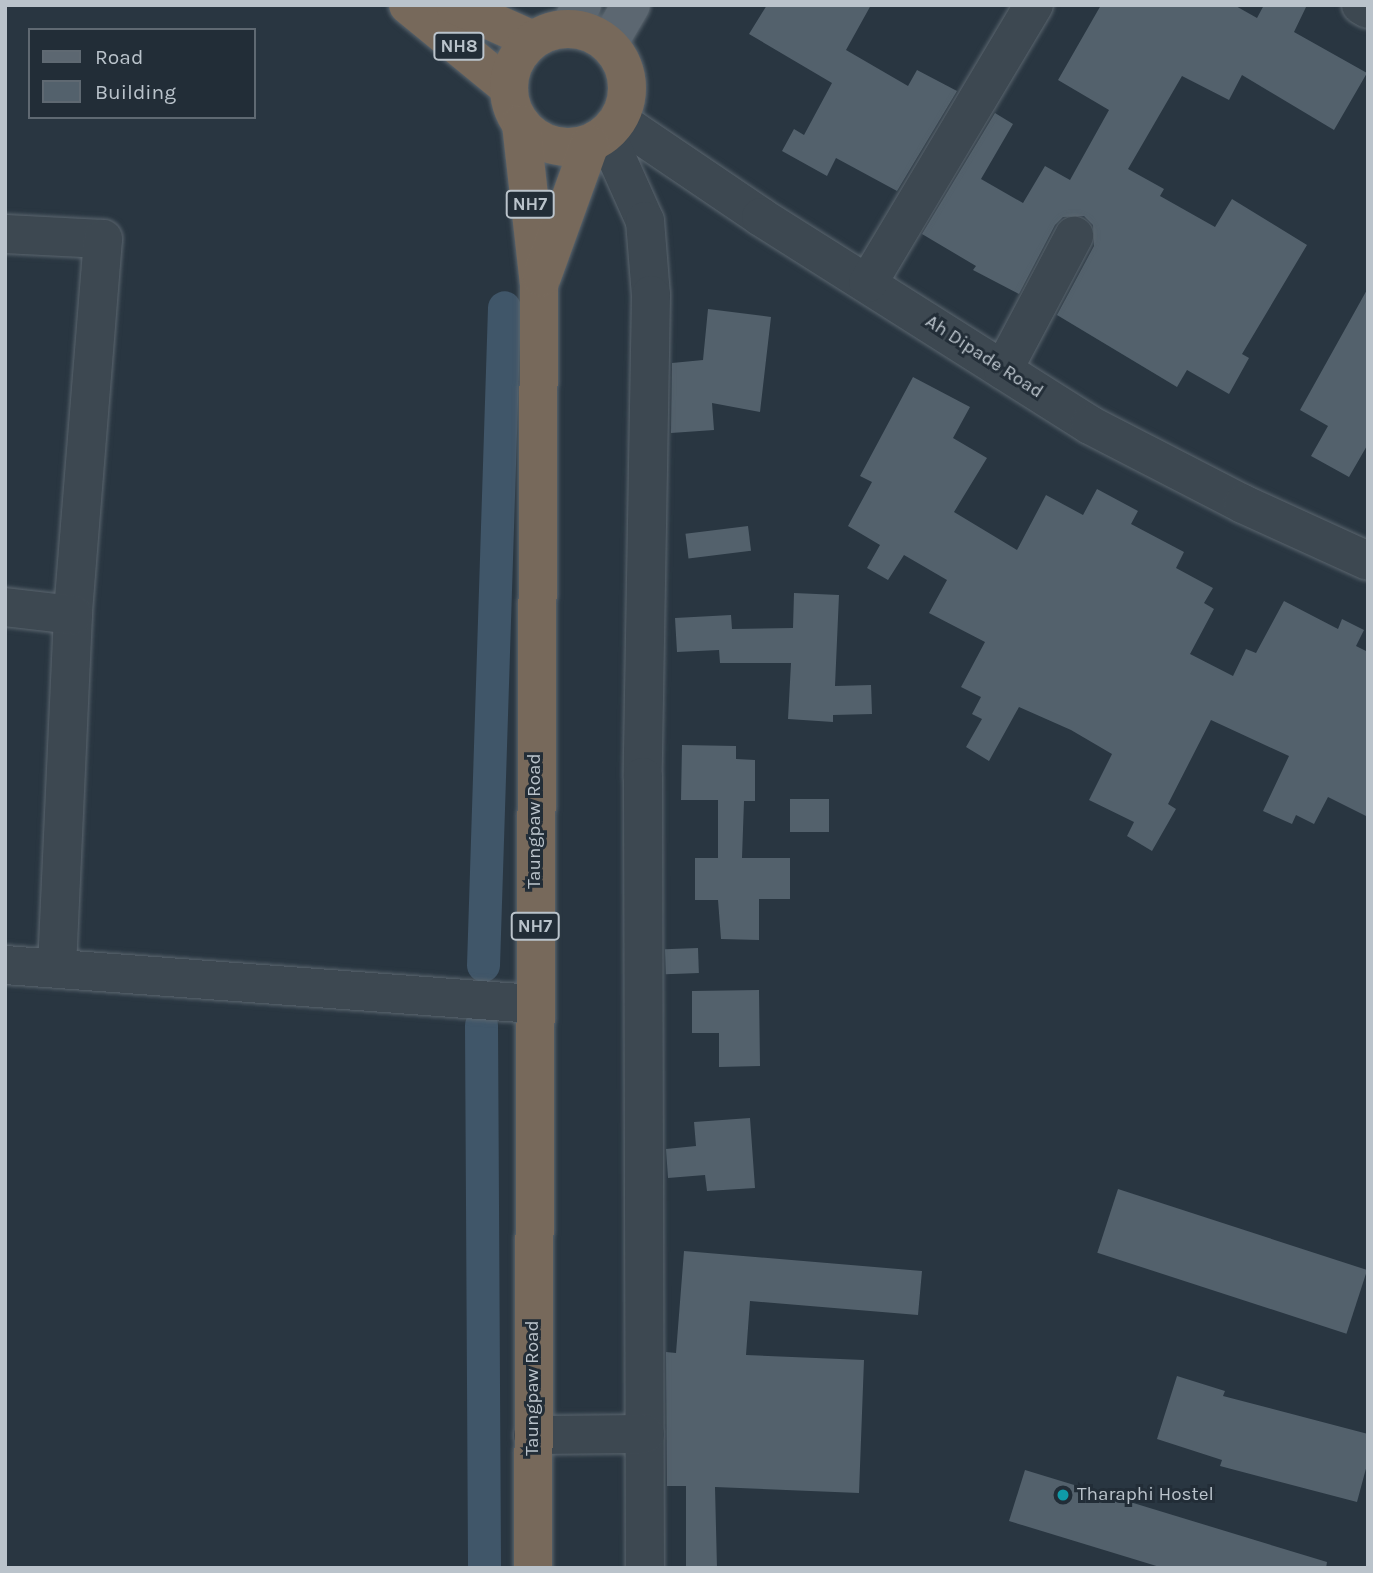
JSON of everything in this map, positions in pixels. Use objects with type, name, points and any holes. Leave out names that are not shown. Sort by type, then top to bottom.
[{"type":"highway","name":"NH8","points":[[408,5],[509,88]]},
{"type":"highway","name":"NH8","points":[[455,5],[561,25]]},
{"type":"highway","points":[[561,25],[608,44],[625,72],[628,89],[605,133],[552,145],[521,124],[509,88],[512,69],[561,25]]},
{"type":"highway","name":"Taungpaw Road","points":[[521,124],[539,285],[533,1568]]},
{"type":"highway","name":"Taungpaw Road","points":[[539,285],[605,133]]},
{"type":"main road","points":[[608,44],[631,5]]},
{"type":"street","points":[[868,283],[1034,5]]},
{"type":"street","points":[[1361,5],[1368,9]]},
{"type":"street","points":[[605,133],[645,222],[651,295],[643,777],[645,1568]]},
{"type":"street","name":"Ah Dipade Road","points":[[605,133],[868,283],[1090,425],[1243,503],[1368,561]]},
{"type":"street","points":[[5,234],[103,239],[73,615],[57,968]]},
{"type":"street","points":[[1003,370],[1074,236]]},
{"type":"street","points":[[5,607],[73,615]]},
{"type":"street","points":[[5,965],[534,1004]]},
{"type":"street","points":[[533,1435],[645,1434]]},
{"type":"building","points":[[767,5],[871,5],[846,50],[908,86],[917,70],[957,91],[897,191],[836,158],[827,176],[782,151],[794,129],[804,135],[832,83],[749,34]]},
{"type":"building","points":[[1101,5],[1234,5],[1257,18],[1264,5],[1307,5],[1294,32],[1367,73],[1334,130],[1242,75],[1229,100],[1182,76],[1128,169],[1164,189],[1160,196],[1215,227],[1232,199],[1307,245],[1242,354],[1249,358],[1229,394],[1187,370],[1177,387],[1057,315],[1094,246],[1093,225],[1084,216],[1063,217],[1055,225],[1019,294],[973,270],[976,266],[922,234],[995,113],[1013,124],[981,179],[1023,203],[1045,166],[1070,180],[1109,110],[1058,80]]},
{"type":"building","points":[[1368,288],[1368,444],[1349,477],[1311,456],[1328,426],[1300,410]]},
{"type":"building","points":[[708,309],[771,317],[760,412],[712,403],[714,430],[671,433],[672,363],[703,360]]},
{"type":"building","points":[[913,377],[970,407],[953,438],[987,458],[954,512],[1017,550],[1046,495],[1083,515],[1097,489],[1138,511],[1131,524],[1184,552],[1176,568],[1213,588],[1204,603],[1214,609],[1190,654],[1233,676],[1246,649],[1256,653],[1284,601],[1338,629],[1342,619],[1364,630],[1356,646],[1368,652],[1368,817],[1328,797],[1314,824],[1296,815],[1292,824],[1263,811],[1289,756],[1211,720],[1168,804],[1176,809],[1152,851],[1127,836],[1134,822],[1089,800],[1112,754],[1071,730],[1019,707],[989,761],[966,747],[982,719],[972,714],[981,697],[961,687],[985,642],[929,613],[947,580],[904,555],[888,580],[867,568],[880,545],[848,526],[872,482],[860,476]]},
{"type":"building","points":[[748,526],[751,551],[689,558],[685,534]]},
{"type":"building","points":[[794,593],[839,595],[835,686],[871,685],[872,714],[833,715],[833,722],[788,719],[791,663],[720,663],[719,650],[677,652],[675,618],[731,615],[732,629],[793,628]]},
{"type":"building","points":[[682,745],[736,746],[736,759],[755,760],[755,801],[744,801],[742,858],[790,858],[790,899],[759,899],[759,940],[721,939],[718,900],[695,900],[695,858],[718,858],[718,800],[681,800]]},
{"type":"building","points":[[790,799],[829,799],[829,832],[790,832]]},
{"type":"building","points":[[698,948],[699,973],[666,974],[665,949]]},
{"type":"building","points":[[759,990],[760,1066],[719,1067],[719,1033],[692,1033],[692,991]]},
{"type":"building","points":[[750,1118],[755,1188],[707,1191],[705,1175],[668,1178],[666,1149],[696,1146],[694,1122]]},
{"type":"building","points":[[1118,1189],[1367,1270],[1346,1334],[1097,1253]]},
{"type":"building","points":[[684,1251],[922,1271],[918,1315],[750,1301],[746,1355],[864,1360],[859,1493],[715,1487],[717,1568],[686,1568],[686,1486],[667,1486],[666,1352],[676,1353]]},
{"type":"building","points":[[1177,1376],[1225,1391],[1223,1396],[1368,1434],[1368,1461],[1357,1502],[1220,1466],[1222,1460],[1157,1439]]},
{"type":"building","name":"Tharaphi Hostel","points":[[1025,1470],[1327,1562],[1326,1568],[1163,1568],[1009,1521]]},
{"type":"waterway","points":[[483,965],[504,307]]},
{"type":"waterway","points":[[481,1025],[484,1568]]},
{"type":"place","name":"Tharaphi Hostel","points":[[1063,1495]]}]
